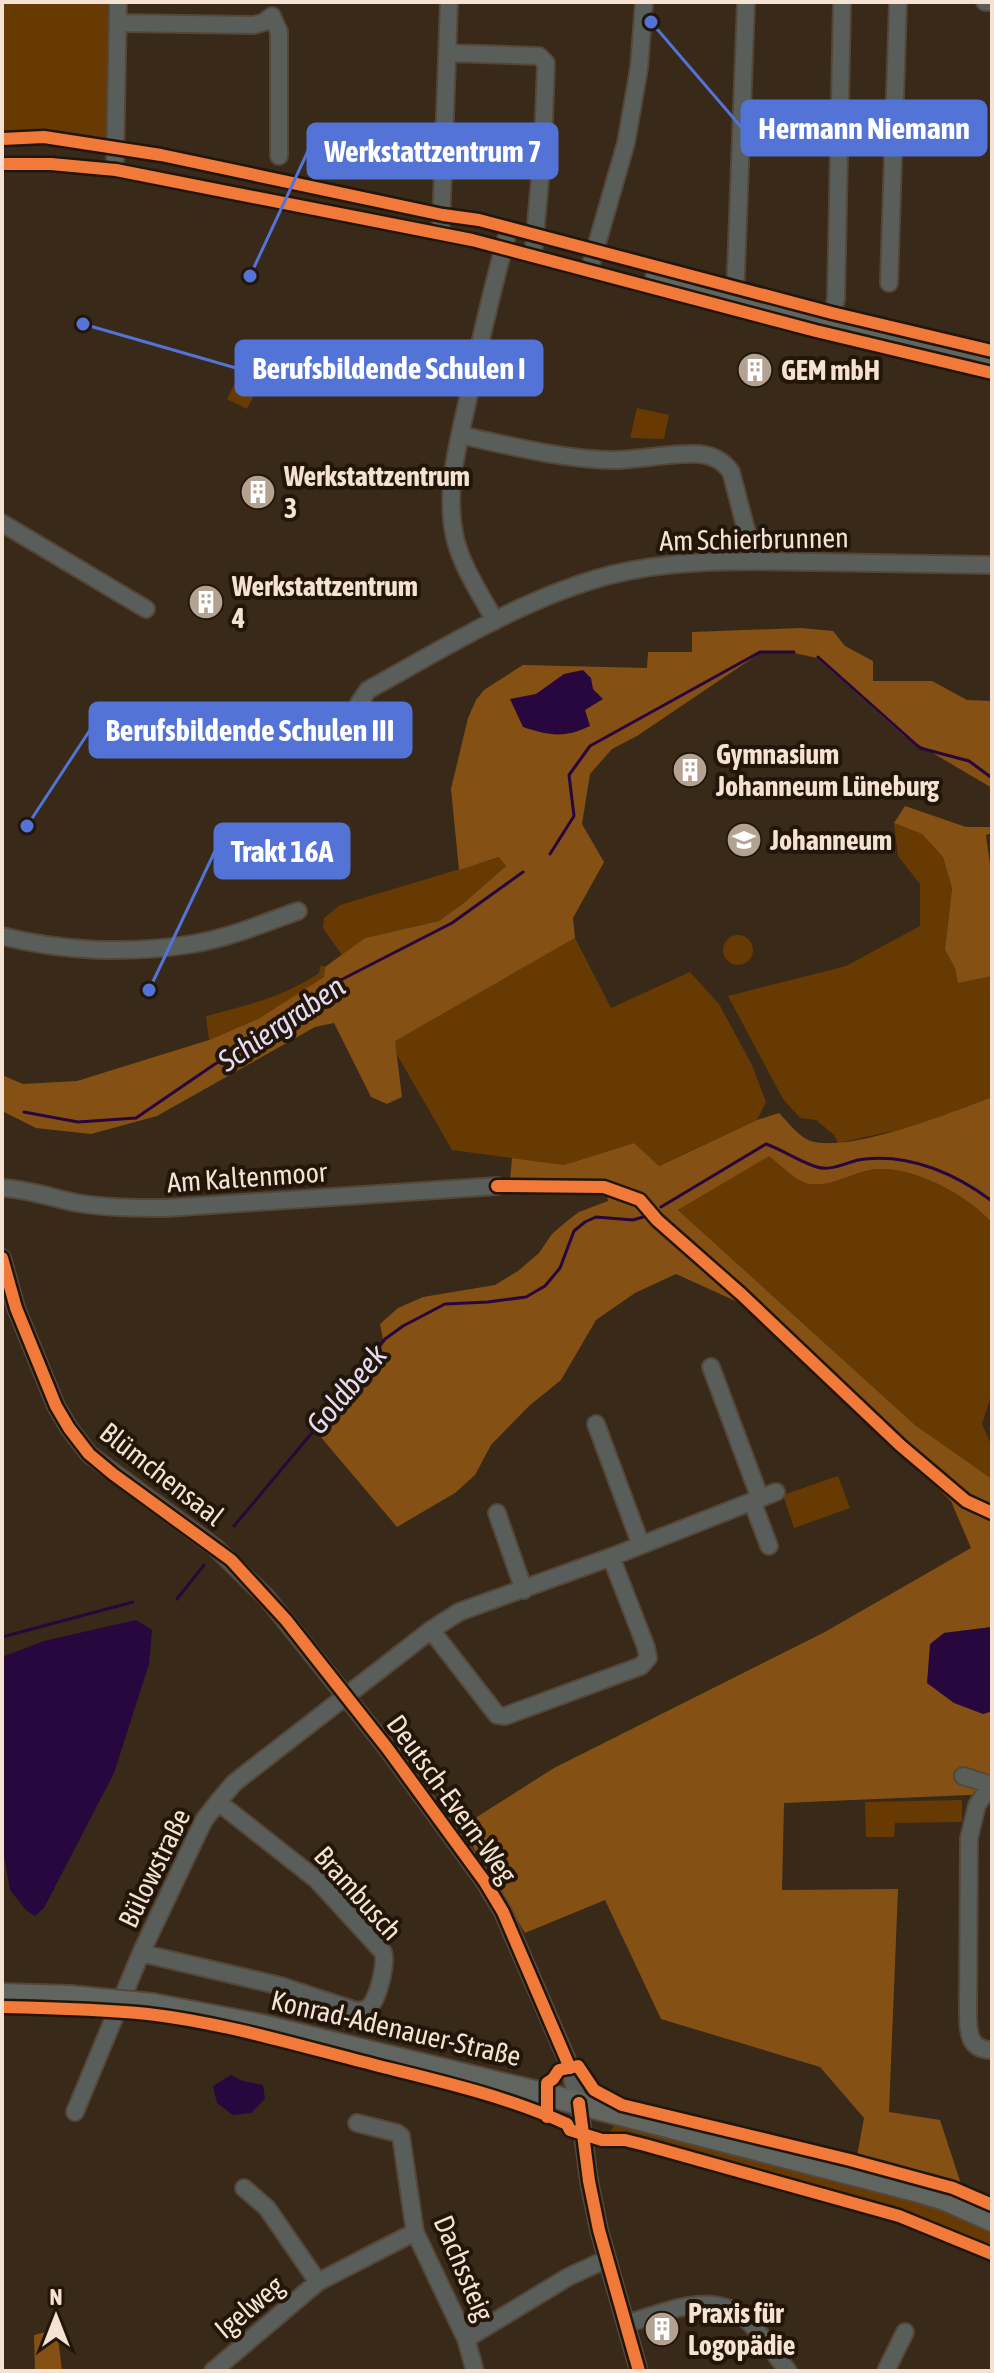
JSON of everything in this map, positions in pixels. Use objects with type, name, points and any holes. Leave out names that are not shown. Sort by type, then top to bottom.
[{"type":"main road","points":[[657,278],[992,364]]},
{"type":"main road","name":"Konrad-Adenauer-Straße","points":[[2,1995],[70,1997],[153,2005],[243,2022],[579,2103],[906,2187],[945,2199],[992,2220]]},
{"type":"street","points":[[115,160],[118,2]]},
{"type":"street","points":[[441,226],[449,2]]},
{"type":"street","points":[[592,261],[626,143],[639,68],[644,2]]},
{"type":"street","points":[[735,298],[746,2]]},
{"type":"street","points":[[830,322],[836,299],[842,2]]},
{"type":"street","points":[[889,283],[898,2]]},
{"type":"street","points":[[985,2],[992,2]]},
{"type":"street","points":[[118,23],[254,25],[264,22],[275,9]]},
{"type":"street","points":[[275,9],[279,32],[279,156]]},
{"type":"street","points":[[449,53],[539,56],[546,63],[543,146],[534,246]]},
{"type":"street","points":[[495,621],[461,555],[453,527],[452,474],[490,295],[506,239]]},
{"type":"street","points":[[460,435],[574,458],[616,460],[684,453],[715,458],[726,464],[731,472],[751,548],[751,561]]},
{"type":"street","points":[[2,523],[146,609]]},
{"type":"street","name":"Am Schierbrunnen","points":[[359,703],[368,690],[495,621],[549,596],[612,575],[672,564],[751,561],[992,565]]},
{"type":"street","points":[[2,936],[65,947],[159,948],[231,934],[298,911]]},
{"type":"street","name":"Am Kaltenmoor","points":[[2,1188],[121,1208],[166,1208],[497,1186]]},
{"type":"street","name":"Blümchensaal","points":[[2,1258],[16,1308],[56,1406],[83,1445],[113,1474],[216,1548],[286,1620]]},
{"type":"street","points":[[711,1367],[763,1497],[769,1546]]},
{"type":"street","points":[[596,1424],[641,1545]]},
{"type":"street","name":"Bülowstraße","points":[[75,2112],[141,1953],[204,1820],[234,1783],[431,1630],[459,1612],[524,1590],[763,1497]]},
{"type":"street","points":[[497,1513],[524,1590]]},
{"type":"street","points":[[431,1630],[497,1715],[505,1716],[641,1666],[648,1658],[646,1647],[611,1557]]},
{"type":"street","name":"Deutsch-Evern-Weg","points":[[286,1620],[467,1854],[497,1902],[567,2060],[579,2103],[592,2200],[639,2371]]},
{"type":"street","points":[[963,1776],[992,1788]]},
{"type":"street","points":[[992,1788],[977,1805],[969,1838],[968,2033],[973,2044],[981,2050],[992,2050]]},
{"type":"street","name":"Brambusch","points":[[141,1953],[281,1986],[357,2011],[364,2010],[373,2002],[386,1963],[383,1952],[317,1880],[218,1802]]},
{"type":"street","name":"Dachssteig","points":[[357,2123],[401,2136],[415,2232],[466,2339],[475,2371]]},
{"type":"street","name":"Igelweg","points":[[244,2188],[267,2208],[318,2282]]},
{"type":"street","name":"Igelweg","points":[[213,2371],[318,2282],[415,2232]]},
{"type":"street","points":[[466,2339],[577,2272],[607,2259]]},
{"type":"street","points":[[626,2324],[692,2305],[724,2306],[749,2322],[788,2371]]},
{"type":"street","points":[[886,2371],[905,2332]]},
{"type":"street","points":[[233,2354],[237,2371]]},
{"type":"shaded area","points":[[2,2],[112,2],[108,141],[56,131],[2,132]]},
{"type":"shaded area","points":[[244,365],[264,375],[247,409],[227,399]]},
{"type":"shaded area","points":[[637,408],[669,415],[664,439],[630,438]]},
{"type":"shaded area","points":[[801,628],[833,631],[845,646],[873,661],[873,681],[932,681],[967,700],[992,701],[992,788],[904,736],[817,658],[794,653],[760,653],[637,736],[612,749],[590,774],[582,824],[604,862],[573,918],[575,938],[395,1041],[402,1097],[387,1104],[371,1097],[334,1023],[315,1027],[157,1116],[91,1134],[36,1128],[2,1111],[2,1075],[23,1084],[77,1081],[209,1040],[258,1019],[324,977],[325,967],[365,938],[439,921],[465,902],[506,866],[499,857],[459,870],[451,789],[468,718],[484,690],[523,665],[647,668],[648,652],[692,652],[692,632]]},
{"type":"shaded area","points":[[583,670],[591,678],[593,689],[603,699],[585,710],[590,726],[557,734],[523,727],[510,699],[536,694],[564,674]]},
{"type":"shaded area","points":[[905,806],[966,827],[991,827],[992,833],[986,835],[992,879],[992,976],[958,983],[955,968],[945,950],[952,888],[943,857],[922,834],[894,823]]},
{"type":"shaded area","points":[[894,823],[922,834],[943,857],[952,887],[945,950],[955,968],[958,982],[992,976],[992,1097],[921,1125],[838,1143],[834,1135],[816,1120],[800,1118],[783,1099],[728,996],[846,966],[920,926],[920,884],[898,856]]},
{"type":"shaded area","points":[[500,857],[506,866],[439,921],[365,938],[342,955],[323,928],[324,918],[340,905]]},
{"type":"shaded area","points":[[738,935],[749,939],[753,950],[749,961],[738,965],[727,961],[723,950],[727,939]]},
{"type":"shaded area","points":[[575,938],[611,1008],[690,972],[719,1004],[752,1065],[766,1102],[757,1120],[658,1166],[634,1143],[564,1165],[452,1150],[396,1053],[394,1041]]},
{"type":"shaded area","points":[[321,965],[325,967],[324,977],[258,1019],[209,1040],[206,1016],[293,988],[319,973]]},
{"type":"shaded area","points":[[992,1097],[992,1223],[953,1192],[919,1176],[902,1171],[870,1170],[832,1182],[809,1184],[769,1156],[678,1210],[915,1425],[992,1479],[992,1627],[944,1633],[983,1714],[992,1711],[992,1794],[784,1803],[782,1890],[898,1889],[889,2112],[940,2120],[961,2184],[857,2156],[864,2118],[820,2067],[661,2019],[605,1900],[525,1933],[461,1827],[554,1768],[823,1633],[971,1548],[951,1501],[740,1303],[676,1274],[635,1293],[596,1320],[561,1380],[529,1406],[491,1445],[475,1475],[455,1493],[397,1527],[314,1429],[383,1340],[380,1324],[398,1308],[423,1297],[495,1285],[539,1253],[552,1234],[579,1212],[608,1201],[605,1184],[510,1181],[512,1158],[564,1165],[634,1143],[659,1166],[757,1120],[779,1113],[807,1139],[829,1143],[902,1129]]},
{"type":"shaded area","points":[[769,1155],[809,1184],[832,1182],[870,1170],[902,1171],[919,1176],[953,1192],[992,1223],[992,1393],[982,1424],[992,1447],[992,1479],[915,1425],[678,1210]]},
{"type":"shaded area","points":[[838,1476],[850,1508],[794,1528],[783,1495]]},
{"type":"shaded area","points":[[136,1620],[152,1630],[149,1664],[114,1773],[44,1908],[35,1916],[10,1890],[2,1844],[2,1657],[44,1641]]},
{"type":"shaded area","points":[[992,1627],[992,1711],[983,1714],[954,1703],[927,1683],[930,1644],[944,1633]]},
{"type":"shaded area","points":[[962,1800],[962,1822],[895,1823],[894,1837],[866,1837],[865,1802]]},
{"type":"shaded area","points":[[231,2075],[263,2085],[265,2099],[251,2113],[233,2115],[217,2103],[213,2086]]},
{"type":"shaded area","points":[[623,2125],[920,2202],[989,2232],[992,2235],[992,2250],[933,2223],[891,2209],[734,2169],[642,2140],[610,2137],[614,2126]]},
{"type":"shaded area","points":[[57,2329],[62,2371],[35,2371],[34,2335]]},
{"type":"waterway","name":"Schiergraben","points":[[550,854],[574,816],[569,775],[590,746],[760,652],[794,652]]},
{"type":"waterway","name":"Schiergraben","points":[[818,657],[920,748],[969,761],[992,778]]},
{"type":"waterway","name":"Schiergraben","points":[[24,1112],[78,1122],[136,1118],[215,1064],[282,1027],[331,985],[452,923],[523,872]]},
{"type":"waterway","name":"Goldbeek","points":[[661,1207],[766,1144],[823,1168],[882,1158],[916,1163],[963,1182],[992,1201]]},
{"type":"waterway","name":"Goldbeek","points":[[234,1526],[385,1339],[445,1304],[526,1297],[545,1286],[560,1268],[574,1231],[585,1222],[596,1217],[633,1220],[643,1217]]},
{"type":"waterway","name":"Goldbeek","points":[[177,1599],[204,1565]]},
{"type":"waterway","name":"Goldbeek","points":[[2,1637],[133,1602]]},
{"type":"cycle path","points":[[2,139],[44,137],[161,155],[479,220],[832,313],[992,351]]},
{"type":"cycle path","points":[[2,164],[51,164],[116,170],[472,240],[816,331],[992,373]]},
{"type":"cycle path","points":[[497,1186],[604,1187],[640,1200],[657,1220],[741,1294],[900,1445],[966,1501],[992,1513]]},
{"type":"cycle path","points":[[2,1258],[16,1308],[56,1406],[69,1428],[89,1454],[113,1474],[231,1560],[286,1620],[387,1748],[485,1882],[503,1912],[570,2068]]},
{"type":"cycle path","points":[[2,2007],[148,2014],[262,2036],[496,2097],[567,2124],[570,2130],[602,2140],[625,2140],[645,2145],[899,2216],[992,2254]]},
{"type":"cycle path","points":[[547,2117],[547,2083],[559,2070],[578,2066],[594,2090],[622,2105],[850,2160],[953,2188],[992,2205]]},
{"type":"cycle path","points":[[579,2103],[599,2230],[639,2371]]},
{"type":"place","name":"Hermann Niemann","points":[[651,22]]},
{"type":"place","name":"Werkstattzentrum 7","points":[[250,276]]},
{"type":"place","name":"Berufsbildende Schulen I","points":[[83,324]]},
{"type":"place","name":"GEM mbH","points":[[755,370]]},
{"type":"place","name":"Werkstattzentrum 3","points":[[258,492]]},
{"type":"place","name":"Werkstattzentrum 4","points":[[206,602]]},
{"type":"place","name":"Gymnasium Johanneum Lüneburg","points":[[690,770]]},
{"type":"place","name":"Berufsbildende Schulen III","points":[[27,826]]},
{"type":"place","name":"Johanneum","points":[[744,840]]},
{"type":"place","name":"Trakt 16A","points":[[149,990]]},
{"type":"place","name":"Praxis für Logopädie","points":[[662,2329]]}]
